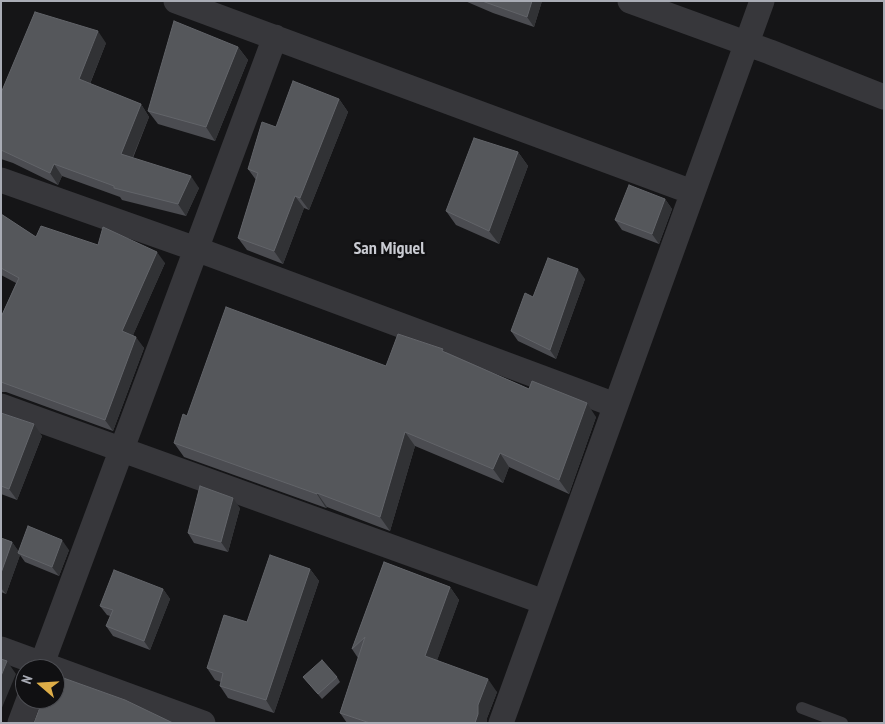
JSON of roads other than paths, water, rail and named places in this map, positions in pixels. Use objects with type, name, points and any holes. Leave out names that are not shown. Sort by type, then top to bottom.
[{"type":"street","points":[[176,1],[692,192]]},
{"type":"street","points":[[630,1],[884,97]]},
{"type":"street","points":[[501,723],[762,1]]},
{"type":"street","points":[[44,659],[275,37]]},
{"type":"street","points":[[1,180],[196,249],[615,405]]},
{"type":"street","points":[[1,406],[544,602]]},
{"type":"street","points":[[1,649],[25,659]]},
{"type":"street","points":[[65,674],[203,723]]},
{"type":"street","points":[[20,723],[25,709]]},
{"type":"lane","points":[[802,708],[842,723]]},
{"type":"district","name":"San Miguel","points":[[389,249]]}]
